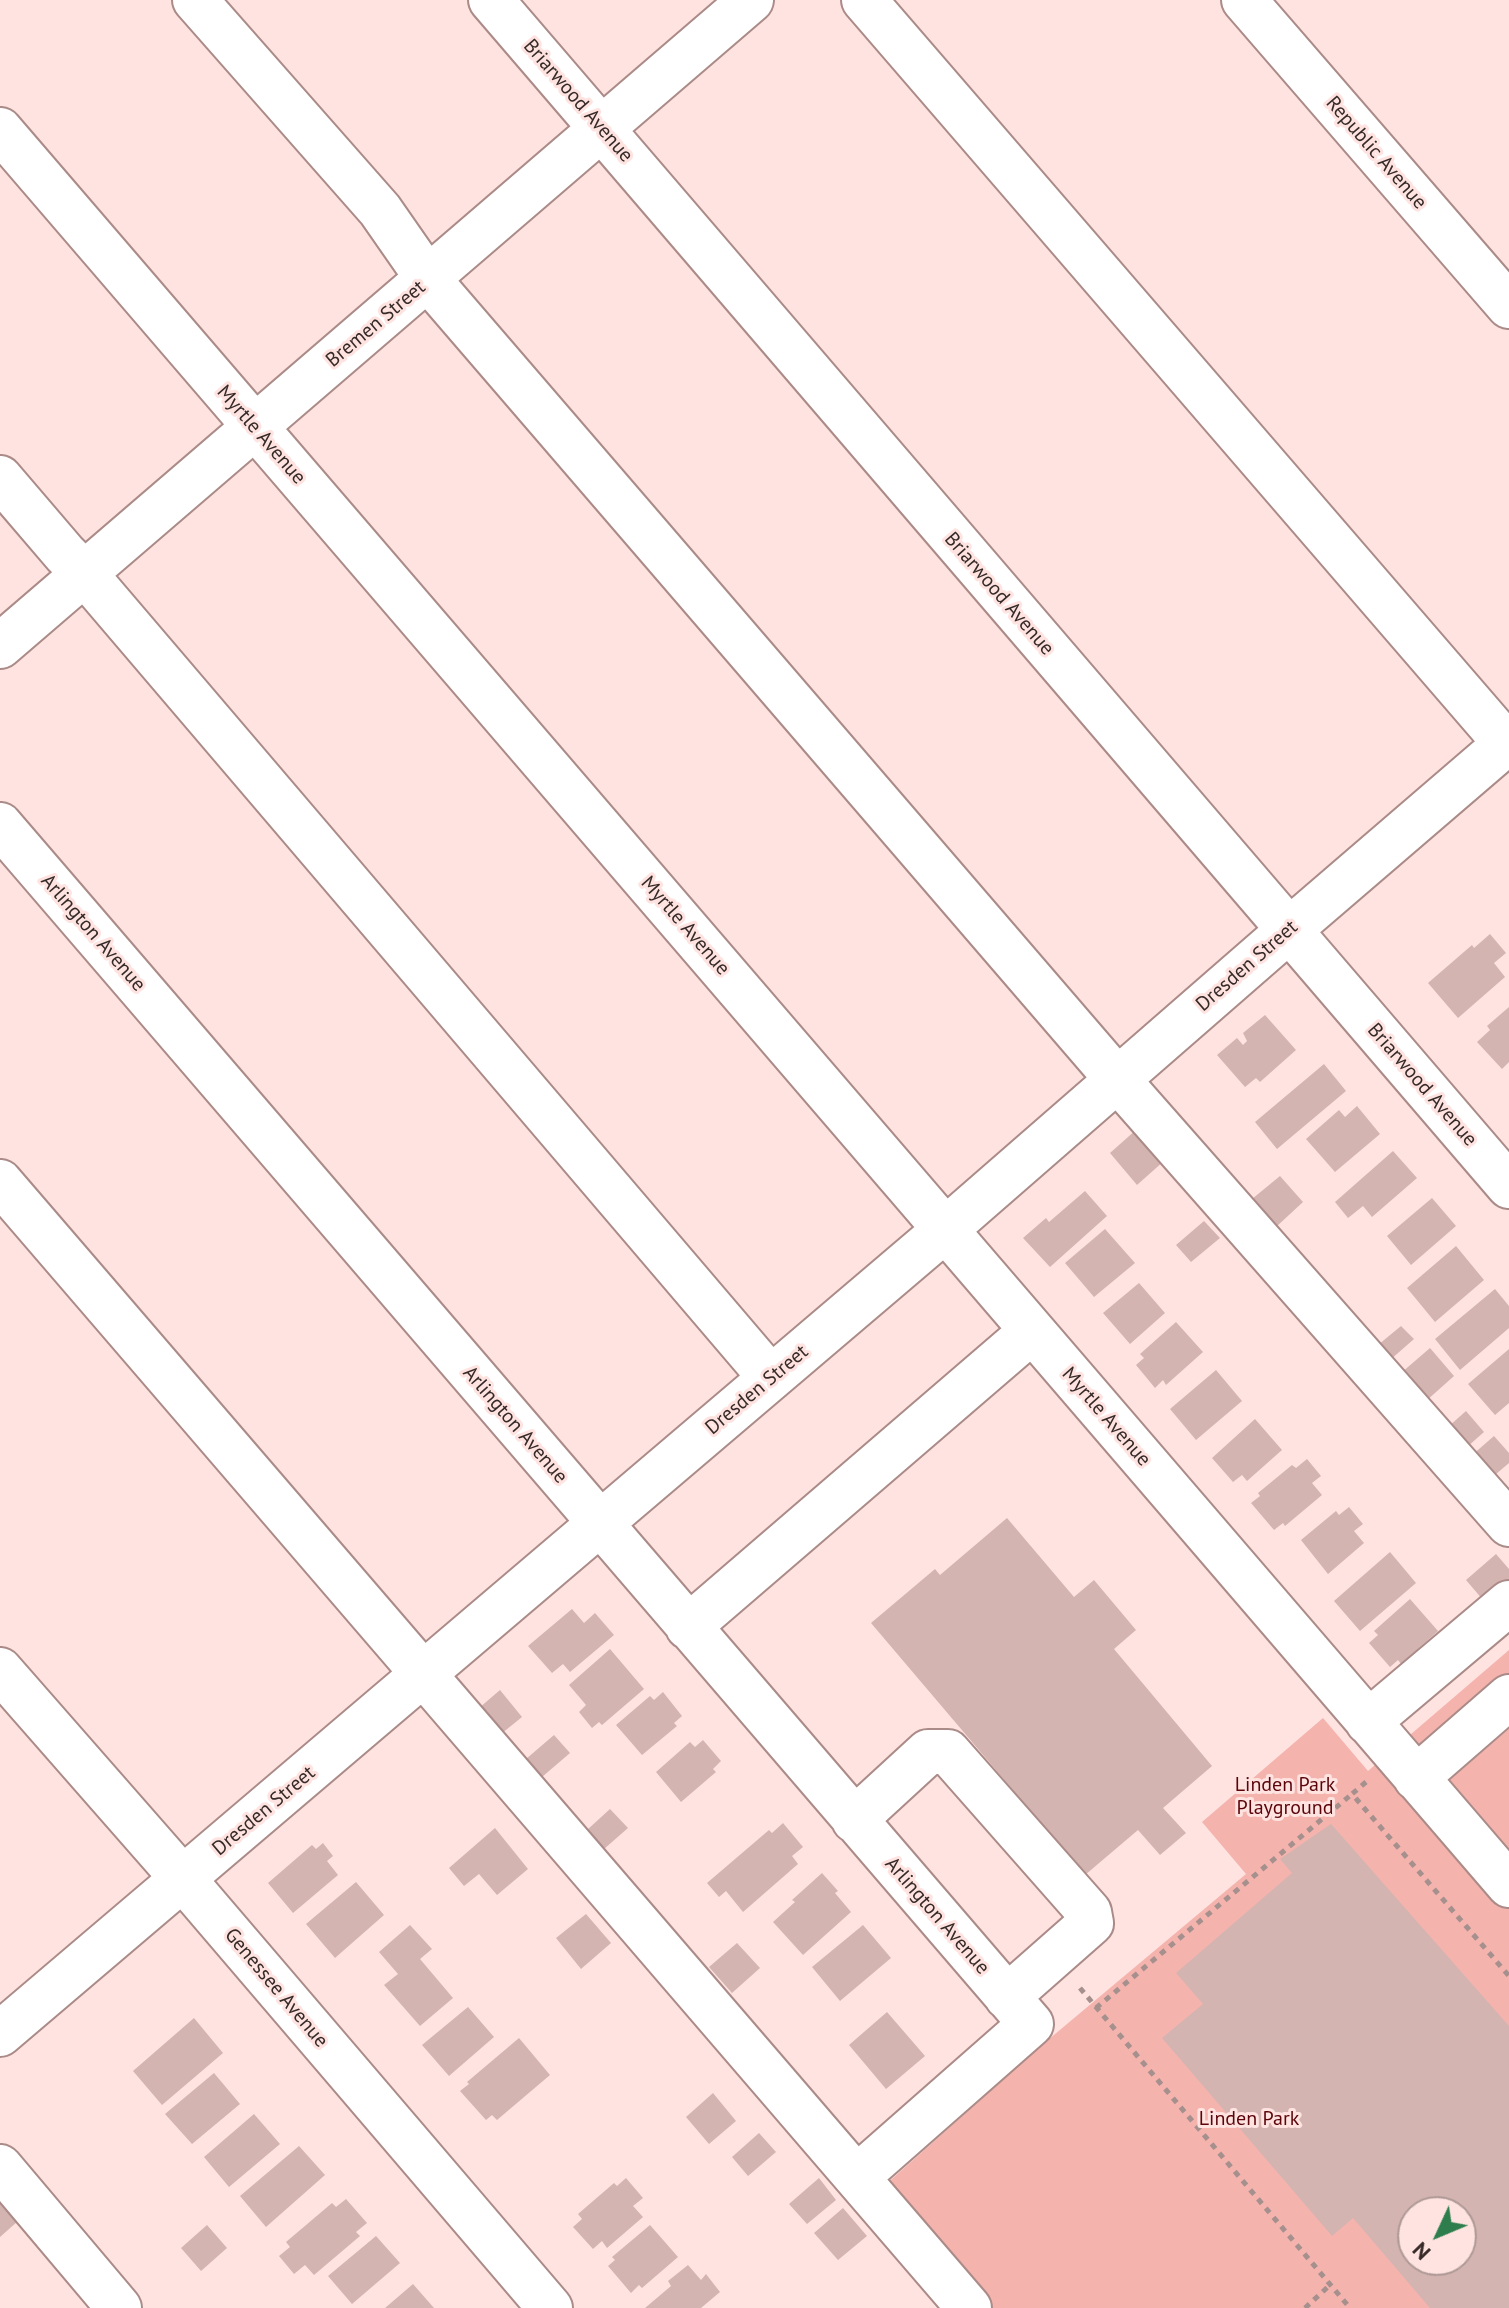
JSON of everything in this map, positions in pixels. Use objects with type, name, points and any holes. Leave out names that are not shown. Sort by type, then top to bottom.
[{"type":"street","points":[[195,0],[380,210],[428,279],[1117,1079],[1509,1524]]},
{"type":"street","name":"Briarwood Avenue","points":[[491,0],[1509,1186]]},
{"type":"street","name":"Bremen Street","points":[[0,646],[751,0]]},
{"type":"street","points":[[864,0],[1508,744]]},
{"type":"street","name":"Republic Avenue","points":[[1244,0],[1509,306]]},
{"type":"street","name":"Myrtle Avenue","points":[[0,130],[1509,1885]]},
{"type":"street","points":[[0,478],[771,1378]]},
{"type":"street","name":"Dresden Street","points":[[0,2034],[946,1229],[1508,744]]},
{"type":"street","name":"Arlington Avenue","points":[[0,825],[1019,2010]]},
{"type":"street","points":[[0,1182],[969,2308]]},
{"type":"street","points":[[688,1627],[1032,1331]]},
{"type":"street","points":[[1368,1722],[1509,1603]]},
{"type":"street","name":"Genessee Avenue","points":[[0,1670],[550,2308]]},
{"type":"street","points":[[1416,1778],[1509,1697]]},
{"type":"street","points":[[854,1820],[928,1752],[948,1752],[1089,1912],[1091,1923],[1052,1956],[1019,2010],[857,2177]]},
{"type":"street","points":[[0,2167],[119,2308]]},
{"type":"path","points":[[1096,2008],[1367,1782],[1358,1771]]},
{"type":"path","points":[[1352,1794],[1509,1976]]},
{"type":"path","points":[[1052,1956],[1350,2308]]},
{"type":"path","points":[[1305,2308],[1330,2285]]},
{"type":"green space","name":"Linden Park","points":[[1509,1650],[1509,2308],[987,2308],[883,2187],[1036,2050],[1246,1874],[1202,1822],[1323,1718],[1368,1771]]},
{"type":"building","points":[[1490,934],[1506,953],[1494,963],[1505,977],[1458,1018],[1428,983],[1472,945],[1474,948]]},
{"type":"building","points":[[1509,1007],[1509,1062],[1502,1069],[1477,1042],[1490,1030],[1487,1026]]},
{"type":"building","points":[[1265,1015],[1296,1050],[1260,1082],[1256,1078],[1245,1087],[1217,1055],[1237,1038],[1243,1045],[1247,1041],[1243,1033]]},
{"type":"building","points":[[1324,1064],[1346,1091],[1277,1149],[1255,1122]]},
{"type":"building","points":[[1357,1106],[1380,1134],[1335,1172],[1306,1139],[1339,1110],[1345,1117]]},
{"type":"building","points":[[1137,1129],[1164,1161],[1137,1185],[1110,1153]]},
{"type":"building","points":[[1393,1151],[1417,1178],[1372,1217],[1363,1206],[1348,1218],[1335,1202]]},
{"type":"building","points":[[1280,1176],[1303,1202],[1276,1227],[1252,1199]]},
{"type":"building","points":[[1085,1191],[1107,1216],[1050,1267],[1023,1238],[1046,1218],[1049,1222]]},
{"type":"building","points":[[1432,1198],[1456,1226],[1411,1265],[1387,1236]]},
{"type":"building","points":[[1204,1221],[1220,1238],[1191,1262],[1176,1245]]},
{"type":"building","points":[[1105,1229],[1135,1263],[1094,1297],[1065,1263]]},
{"type":"building","points":[[1456,1246],[1484,1280],[1435,1322],[1407,1288]]},
{"type":"building","points":[[1139,1283],[1165,1313],[1130,1344],[1103,1313]]},
{"type":"building","points":[[1495,1289],[1509,1306],[1509,1328],[1460,1370],[1435,1339]]},
{"type":"building","points":[[1176,1322],[1203,1352],[1166,1385],[1163,1380],[1155,1388],[1136,1365],[1144,1358],[1140,1354]]},
{"type":"building","points":[[1401,1326],[1414,1339],[1390,1360],[1378,1345]]},
{"type":"building","points":[[1430,1348],[1454,1376],[1426,1401],[1401,1373]]},
{"type":"building","points":[[1509,1349],[1509,1403],[1495,1415],[1468,1384]]},
{"type":"building","points":[[1216,1370],[1242,1401],[1196,1440],[1170,1409]]},
{"type":"building","points":[[1466,1411],[1484,1432],[1458,1455],[1440,1434]]},
{"type":"building","points":[[1255,1419],[1282,1450],[1247,1481],[1242,1475],[1233,1482],[1212,1458]]},
{"type":"building","points":[[1494,1436],[1509,1453],[1509,1463],[1482,1486],[1463,1463]]},
{"type":"building","points":[[1307,1459],[1321,1476],[1312,1483],[1322,1495],[1285,1526],[1283,1523],[1274,1530],[1251,1503],[1260,1496],[1258,1493],[1292,1465],[1296,1468]]},
{"type":"building","points":[[1349,1507],[1363,1524],[1354,1531],[1364,1543],[1328,1574],[1301,1540],[1336,1511],[1339,1515]]},
{"type":"building","points":[[1007,1518],[1074,1597],[1094,1580],[1136,1630],[1114,1649],[1212,1766],[1163,1808],[1186,1833],[1160,1855],[1138,1830],[1085,1875],[871,1623],[935,1569],[940,1575]]},
{"type":"building","points":[[1390,1552],[1416,1583],[1360,1631],[1334,1601]]},
{"type":"building","points":[[1496,1554],[1509,1569],[1509,1579],[1483,1600],[1466,1580]]},
{"type":"building","points":[[1410,1599],[1438,1631],[1401,1664],[1398,1660],[1390,1667],[1369,1643],[1378,1635],[1374,1631]]},
{"type":"building","points":[[572,1609],[584,1623],[595,1613],[614,1635],[570,1672],[563,1664],[552,1673],[528,1646]]},
{"type":"building","points":[[610,1649],[644,1689],[602,1725],[599,1722],[592,1728],[579,1712],[586,1705],[569,1685]]},
{"type":"building","points":[[500,1690],[522,1717],[501,1734],[479,1708]]},
{"type":"building","points":[[663,1692],[682,1716],[674,1723],[677,1726],[642,1755],[616,1725],[650,1696],[654,1700]]},
{"type":"building","points":[[554,1735],[570,1753],[542,1777],[526,1759]]},
{"type":"building","points":[[703,1740],[721,1761],[713,1769],[716,1772],[681,1802],[656,1772],[690,1742],[695,1747]]},
{"type":"building","points":[[610,1809],[628,1828],[604,1849],[587,1830]]},
{"type":"building","points":[[783,1823],[803,1847],[792,1856],[798,1864],[743,1912],[726,1891],[719,1897],[707,1883],[769,1830],[772,1833]]},
{"type":"building","points":[[1331,1824],[1509,2026],[1509,2308],[1430,2308],[1403,2276],[1477,2276],[1477,2196],[1397,2196],[1397,2269],[1353,2218],[1332,2236],[1162,2038],[1203,2004],[1176,1973],[1292,1873],[1280,1859]]},
{"type":"building","points":[[495,1828],[528,1869],[497,1895],[479,1874],[464,1886],[449,1868]]},
{"type":"building","points":[[323,1843],[333,1856],[327,1861],[338,1875],[293,1913],[268,1883],[312,1845],[316,1849]]},
{"type":"building","points":[[822,1873],[851,1912],[803,1955],[773,1922]]},
{"type":"building","points":[[356,1882],[384,1915],[335,1958],[306,1924]]},
{"type":"building","points":[[586,1914],[611,1943],[581,1969],[556,1938]]},
{"type":"building","points":[[410,1925],[432,1949],[420,1959],[453,1998],[420,2026],[384,1985],[398,1974],[379,1952]]},
{"type":"building","points":[[863,1925],[891,1958],[840,2001],[812,1967]]},
{"type":"building","points":[[737,1943],[760,1968],[732,1993],[709,1967]]},
{"type":"building","points":[[468,2007],[494,2037],[449,2076],[422,2045]]},
{"type":"building","points":[[887,2012],[925,2056],[886,2089],[849,2045]]},
{"type":"building","points":[[194,2018],[223,2053],[162,2105],[133,2071]]},
{"type":"building","points":[[519,2038],[550,2075],[497,2120],[492,2115],[486,2120],[460,2091]]},
{"type":"building","points":[[214,2073],[240,2104],[192,2144],[165,2114]]},
{"type":"building","points":[[713,2093],[736,2121],[709,2144],[686,2117]]},
{"type":"building","points":[[254,2114],[280,2144],[229,2187],[204,2157]]},
{"type":"building","points":[[759,2133],[776,2152],[748,2176],[732,2157]]},
{"type":"building","points":[[299,2146],[325,2175],[266,2227],[240,2196]]},
{"type":"building","points":[[626,2178],[643,2198],[633,2206],[643,2217],[607,2248],[602,2241],[593,2249],[573,2227],[582,2219],[578,2214],[614,2183],[617,2186]]},
{"type":"building","points":[[819,2178],[836,2200],[807,2224],[789,2204]]},
{"type":"building","points":[[346,2199],[367,2223],[356,2232],[360,2236],[314,2275],[305,2265],[294,2274],[279,2256],[290,2247],[286,2242],[332,2203],[336,2207]]},
{"type":"building","points":[[0,2201],[17,2222],[0,2237]]},
{"type":"building","points":[[843,2208],[867,2236],[838,2260],[814,2233]]},
{"type":"building","points":[[207,2225],[227,2248],[201,2271],[181,2248]]},
{"type":"building","points":[[650,2225],[678,2257],[642,2288],[639,2285],[631,2293],[608,2266],[615,2260],[612,2257]]},
{"type":"building","points":[[376,2236],[400,2263],[352,2304],[328,2276]]},
{"type":"building","points":[[688,2265],[701,2280],[706,2274],[720,2292],[701,2308],[645,2308],[671,2286],[668,2281]]},
{"type":"building","points":[[413,2284],[434,2308],[385,2308]]},
{"type":"park label","name":"Linden Park Playground","points":[[1285,1796]]}]
